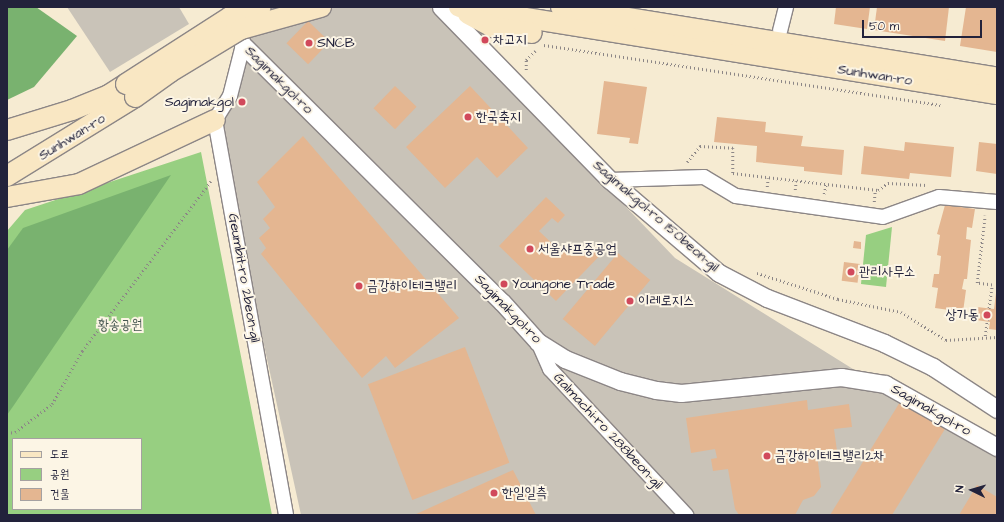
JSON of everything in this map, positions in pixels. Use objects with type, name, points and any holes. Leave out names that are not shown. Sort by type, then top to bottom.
[{"type":"main road","points":[[131,90],[230,17],[260,7]]},
{"type":"main road","points":[[131,90],[170,72],[242,29],[321,7]]},
{"type":"main road","points":[[456,7],[492,27],[808,76],[873,75]]},
{"type":"main road","points":[[460,7],[754,47]]},
{"type":"main road","points":[[561,7],[754,47]]},
{"type":"main road","points":[[643,7],[780,31],[831,52]]},
{"type":"main road","name":"Sunhwan-ro","points":[[754,47],[873,75],[997,94]]},
{"type":"main road","name":"Sunhwan-ro","points":[[754,47],[831,52],[997,78]]},
{"type":"main road","name":"Sunhwan-ro","points":[[7,130],[131,90]]},
{"type":"main road","name":"Sunhwan-ro","points":[[7,176],[131,90]]},
{"type":"main road","points":[[7,197],[79,184],[215,120]]},
{"type":"street","points":[[240,12],[270,7]]},
{"type":"street","name":"Sagimakgol-ro 150beon-gil","points":[[441,7],[610,180],[719,273],[767,298],[898,350],[933,367],[997,409]]},
{"type":"street","points":[[780,31],[786,7]]},
{"type":"street","name":"Sagimakgol-ro","points":[[240,12],[243,45],[502,302],[538,342],[590,371],[656,390],[681,393],[841,377],[885,384],[997,447]]},
{"type":"street","points":[[215,120],[230,96],[243,45]]},
{"type":"street","name":"Geumbit-ro 2beon-gil","points":[[215,120],[286,515]]},
{"type":"street","points":[[610,180],[704,177],[736,196],[882,218],[939,197],[991,205]]},
{"type":"street","name":"Galmachi-ro 288beon-gil","points":[[538,342],[550,369],[686,515]]},
{"type":"path","points":[[542,44],[944,105]]},
{"type":"path","points":[[526,73],[526,60],[536,50]]},
{"type":"path","points":[[681,164],[688,162],[700,146],[733,148],[733,173],[878,190],[888,183],[934,185]]},
{"type":"path","points":[[7,433],[15,432],[52,404],[82,351],[224,165]]},
{"type":"path","points":[[984,336],[992,285],[977,283],[991,205]]},
{"type":"path","points":[[751,271],[838,299],[901,312],[946,340],[984,336],[997,337]]},
{"type":"shaded area","points":[[67,7],[179,7],[189,24],[110,72]]},
{"type":"shaded area","points":[[251,7],[434,7],[675,258],[994,457],[997,451],[997,515],[301,515],[215,120]]},
{"type":"green space","points":[[7,7],[36,7],[77,36],[34,87],[7,100]]},
{"type":"green space","name":"황송공원","points":[[201,152],[272,515],[7,515],[7,231],[25,210]]},
{"type":"green space","points":[[171,175],[7,415],[7,250],[23,228]]},
{"type":"green space","points":[[892,227],[886,287],[861,284],[866,235]]},
{"type":"building","points":[[836,7],[870,7],[867,29],[834,24]]},
{"type":"building","points":[[877,7],[949,7],[945,41],[874,30]]},
{"type":"building","points":[[966,7],[997,7],[997,52],[960,46]]},
{"type":"building","name":"SNCB","points":[[308,21],[330,42],[308,64],[286,43]]},
{"type":"building","points":[[604,81],[647,87],[638,144],[629,143],[630,138],[597,134]]},
{"type":"building","points":[[395,86],[417,107],[395,129],[373,108]]},
{"type":"building","name":"한국축지","points":[[470,86],[528,148],[497,178],[477,157],[445,188],[406,147]]},
{"type":"building","points":[[717,117],[766,122],[765,132],[803,136],[801,146],[844,150],[842,175],[804,171],[804,167],[756,162],[757,146],[714,142]]},
{"type":"building","name":"금강하이테크밸리","points":[[303,136],[459,318],[395,368],[386,356],[362,378],[261,254],[266,248],[259,238],[270,228],[263,219],[275,207],[257,182]]},
{"type":"building","points":[[905,142],[954,147],[951,177],[910,173],[909,179],[861,174],[864,146],[904,151]]},
{"type":"building","points":[[979,142],[997,144],[997,174],[976,171]]},
{"type":"building","name":"서울샤프중공업","points":[[546,197],[565,215],[558,223],[552,218],[539,231],[560,251],[610,245],[556,301],[499,246]]},
{"type":"building","points":[[945,205],[975,209],[972,228],[967,227],[966,239],[971,240],[967,279],[964,279],[962,289],[966,290],[963,312],[935,308],[938,288],[932,287],[934,274],[939,274],[941,256],[937,255],[940,235],[937,234]]},
{"type":"building","points":[[854,241],[861,242],[861,249],[853,248]]},
{"type":"building","points":[[618,253],[650,280],[595,346],[563,319]]},
{"type":"building","name":"관리사무소","points":[[844,262],[860,264],[858,283],[842,281]]},
{"type":"building","name":"상가동","points":[[996,293],[997,330],[989,329],[990,322],[976,320],[977,307],[994,309]]},
{"type":"building","points":[[465,347],[509,463],[412,500],[368,384]]},
{"type":"building","name":"금강하이테크밸리2차","points":[[807,400],[808,410],[849,404],[852,427],[834,429],[837,451],[817,454],[821,487],[814,496],[803,500],[795,515],[739,515],[735,509],[728,469],[713,471],[711,459],[717,458],[715,449],[691,453],[686,418]]},
{"type":"building","points":[[900,402],[945,429],[892,515],[830,515]]},
{"type":"building","name":"한일일측","points":[[513,470],[536,515],[414,515]]},
{"type":"building","points":[[977,485],[997,497],[997,515],[959,515]]},
{"type":"place","name":"차고지","points":[[485,40]]},
{"type":"place","name":"SNCB","points":[[309,43]]},
{"type":"place","name":"Sagimakgol","points":[[242,102]]},
{"type":"place","name":"한국축지","points":[[468,117]]},
{"type":"place","name":"서울샤프중공업","points":[[530,249]]},
{"type":"place","name":"관리사무소","points":[[851,272]]},
{"type":"place","name":"Youngone Trade","points":[[504,284]]},
{"type":"place","name":"금강하이테크밸리","points":[[359,286]]},
{"type":"place","name":"이레로지스","points":[[630,301]]},
{"type":"place","name":"상가동","points":[[987,315]]},
{"type":"place","name":"금강하이테크밸리2차","points":[[767,456]]},
{"type":"place","name":"한일일측","points":[[494,493]]}]
